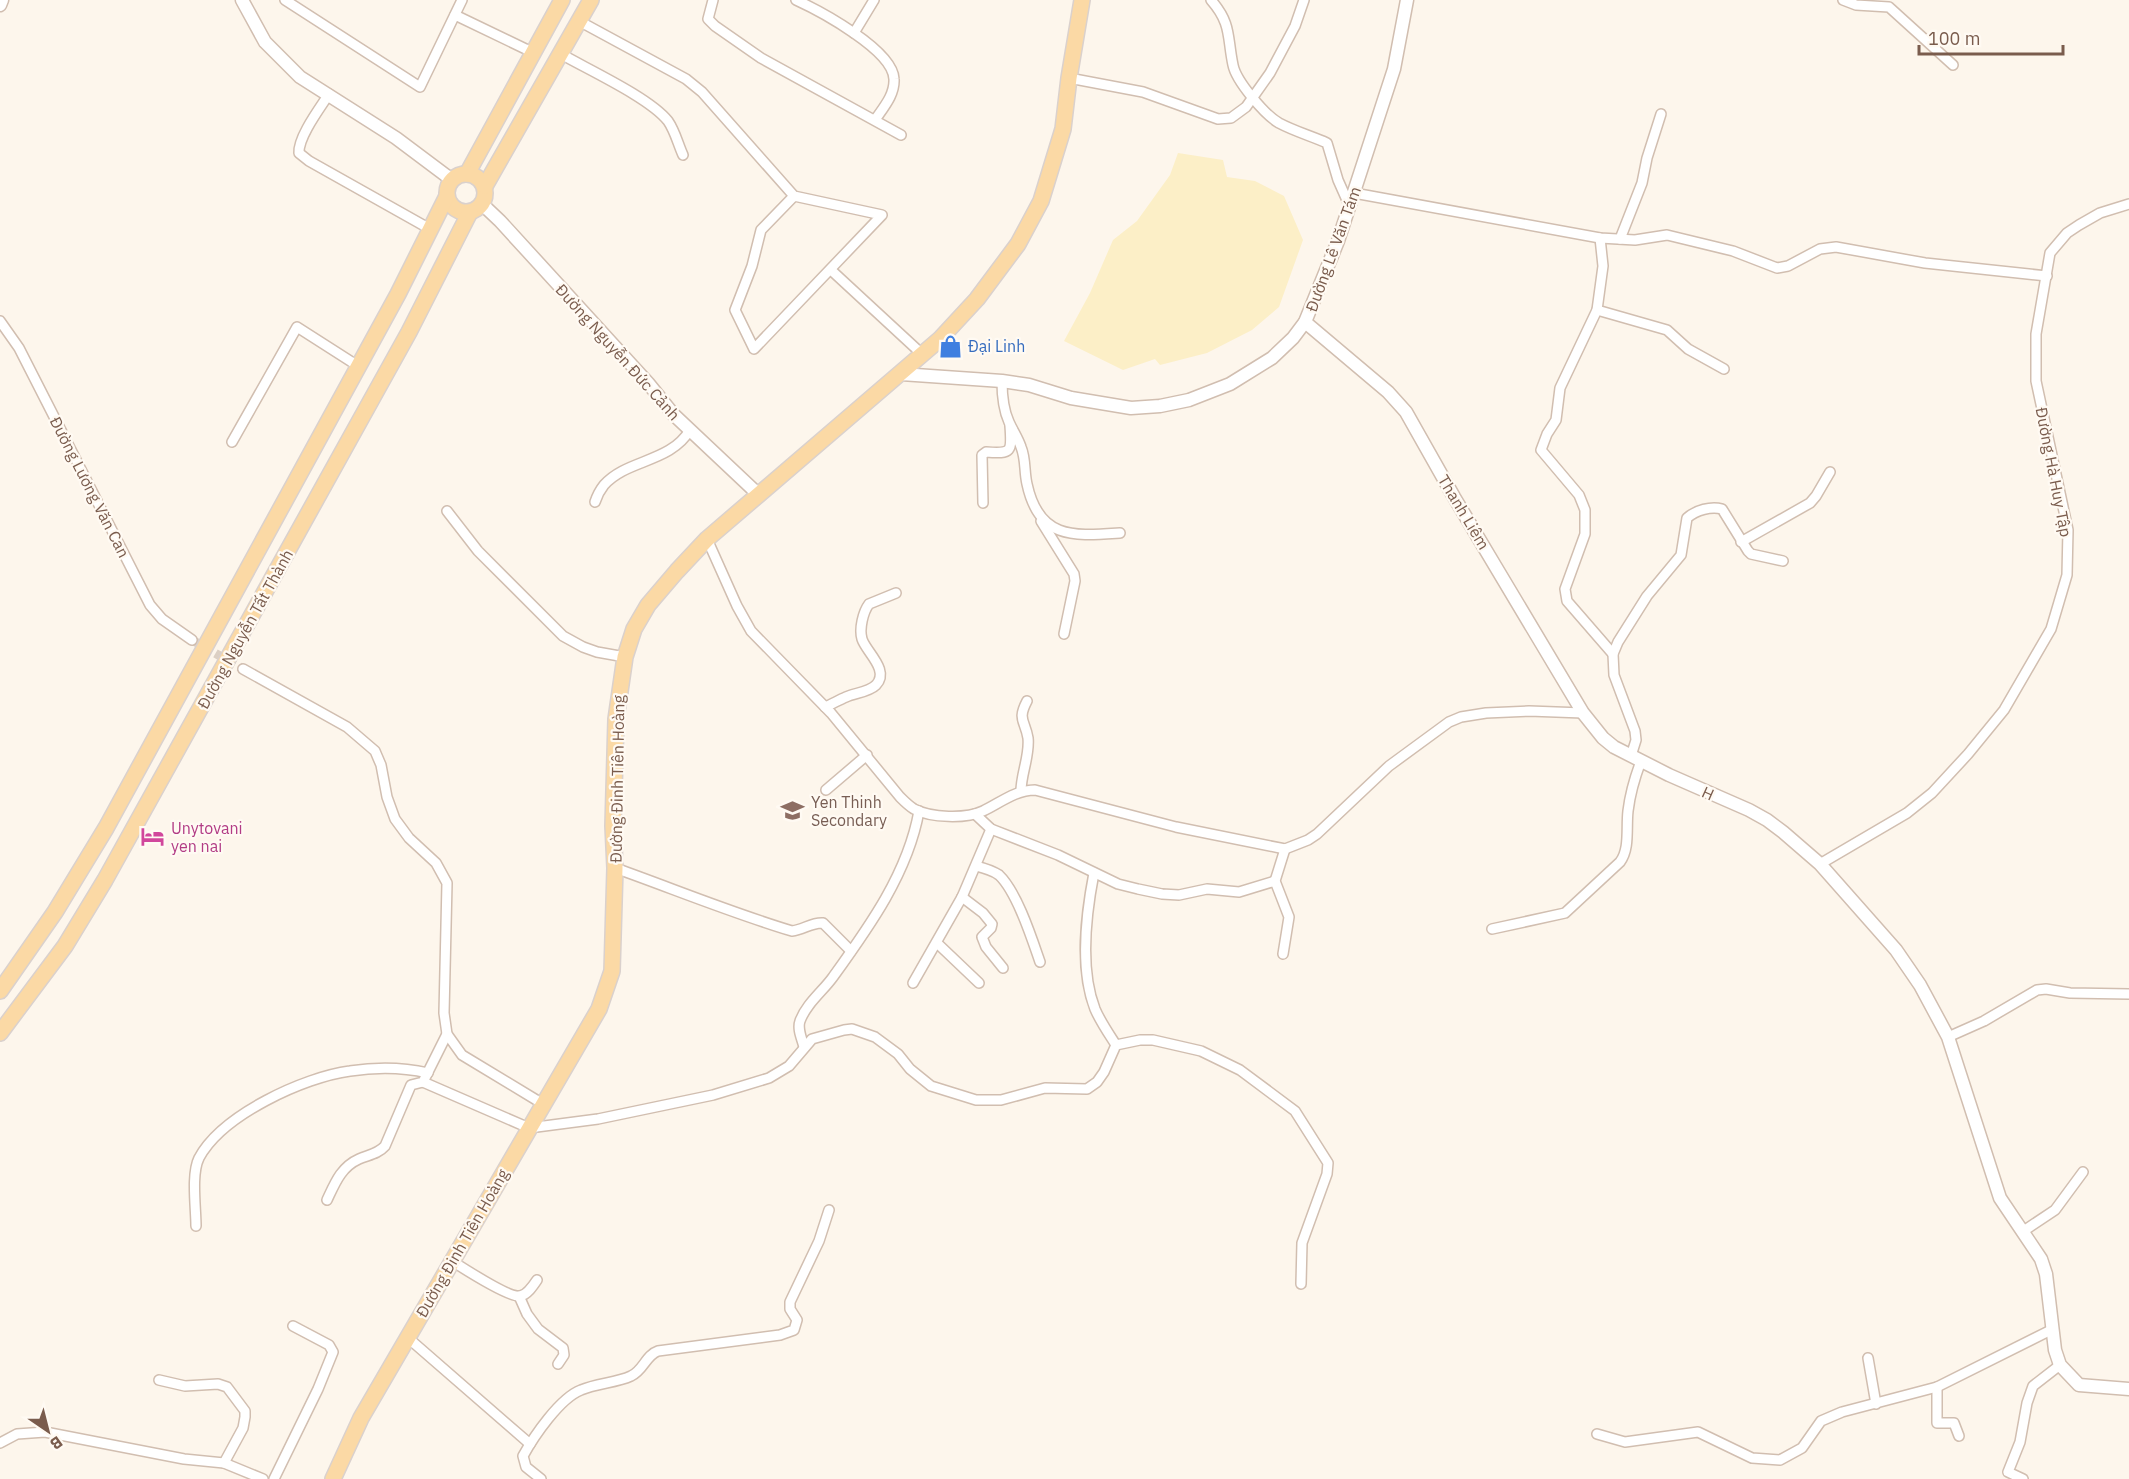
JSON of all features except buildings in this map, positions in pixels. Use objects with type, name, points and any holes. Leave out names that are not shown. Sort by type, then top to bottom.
[{"type":"main road","points":[[467,174],[562,0]]},
{"type":"main road","points":[[484,186],[591,0]]},
{"type":"main road","name":"Đường Đinh Tiên Hoàng","points":[[333,1479],[361,1418],[598,1010],[606,991],[612,971],[616,719],[625,657],[634,629],[648,605],[707,539],[923,355],[978,299],[1018,244],[1033,220],[1054,165],[1063,129],[1082,0]]},
{"type":"main road","points":[[467,174],[481,180],[486,195],[476,208],[462,212],[450,203],[447,196],[452,180],[467,174]]},
{"type":"main road","name":"Đường Nguyễn Tất Thành","points":[[0,992],[55,912],[106,828],[358,366],[447,196]]},
{"type":"main road","name":"Đường Nguyễn Tất Thành","points":[[0,1033],[65,946],[127,841],[287,555],[476,208]]},
{"type":"main road","points":[[262,542],[287,555]]},
{"type":"main road","points":[[106,828],[127,841]]},
{"type":"street","points":[[0,5],[2,0]]},
{"type":"street","points":[[242,0],[259,33],[272,51],[300,77],[396,138],[452,180]]},
{"type":"street","points":[[285,0],[420,87],[462,0]]},
{"type":"street","points":[[712,0],[708,19],[715,26],[761,57],[901,135]]},
{"type":"street","points":[[796,0],[825,14],[854,33],[884,58],[894,79],[892,94],[875,120]]},
{"type":"street","points":[[854,33],[874,0]]},
{"type":"street","points":[[1211,0],[1219,9],[1230,33],[1233,67],[1237,76],[1253,98],[1279,123],[1327,143],[1338,180],[1350,207]]},
{"type":"street","points":[[1069,78],[1143,92],[1222,120],[1231,118],[1240,113],[1253,98],[1283,49],[1298,19],[1304,0]]},
{"type":"street","name":"Đường Lê Văn Tám","points":[[901,374],[1002,381],[1029,385],[1071,398],[1131,408],[1160,406],[1189,400],[1230,384],[1272,358],[1293,338],[1305,322],[1314,304],[1350,207],[1394,69],[1407,0]]},
{"type":"street","points":[[1843,0],[1856,5],[1889,7],[1953,65]]},
{"type":"street","points":[[455,15],[534,53]]},
{"type":"street","points":[[579,21],[686,79],[702,92],[794,196],[882,215],[754,349],[735,310],[752,266],[761,230],[794,196]]},
{"type":"street","points":[[561,54],[646,102],[667,120],[683,155]]},
{"type":"street","points":[[328,94],[298,147],[299,153],[309,161],[430,229]]},
{"type":"street","points":[[1620,239],[1642,183],[1647,158],[1661,114]]},
{"type":"street","points":[[1354,193],[1600,238],[1635,240],[1667,235],[1733,251],[1777,268],[1788,266],[1820,249],[1836,247],[1924,263],[2047,276]]},
{"type":"street","name":"Đường Hà Huy Tập","points":[[1821,864],[1907,813],[1932,793],[2004,710],[2051,629],[2067,575],[2068,530],[2036,381],[2036,334],[2050,253],[2067,233],[2100,213],[2129,204]]},
{"type":"street","name":"Đường Nguyễn Đức Cảnh","points":[[476,208],[500,221],[690,430],[759,495]]},
{"type":"street","points":[[1600,238],[1603,266],[1597,309],[1560,388],[1556,420],[1541,450],[1579,495],[1585,510],[1586,534],[1565,588],[1567,600],[1613,654]]},
{"type":"street","points":[[831,270],[923,355]]},
{"type":"street","points":[[1597,309],[1667,330],[1688,349],[1724,369]]},
{"type":"street","name":"Đường Lương Văn Can","points":[[0,321],[19,348],[150,605],[162,619],[192,640]]},
{"type":"street","name":"Thanh Liêm","points":[[1305,322],[1388,392],[1406,412],[1454,497],[1593,727]]},
{"type":"street","points":[[232,442],[297,327],[358,366]]},
{"type":"street","points":[[1002,381],[1004,410],[1022,447],[1030,495],[1046,528],[1074,574],[1075,581],[1064,634]]},
{"type":"street","points":[[983,503],[982,455],[986,452],[1005,453],[1011,448],[1009,424]]},
{"type":"street","points":[[595,502],[602,487],[613,477],[670,451],[685,439],[690,430]]},
{"type":"street","points":[[1741,542],[1809,503],[1816,496],[1830,472]]},
{"type":"street","points":[[1492,929],[1565,913],[1620,862],[1625,853],[1636,740],[1635,731],[1614,675],[1613,654],[1647,596],[1681,555],[1685,523],[1692,513],[1712,508],[1722,509],[1741,542],[1751,554],[1783,561]]},
{"type":"street","points":[[447,511],[478,551],[563,636],[597,652],[625,657]]},
{"type":"street","points":[[1039,513],[1051,526],[1069,534],[1082,536],[1120,533]]},
{"type":"street","points":[[707,539],[737,606],[751,630],[825,707],[911,808],[919,811],[958,817],[975,814],[1021,791],[1035,790],[1176,827],[1285,849],[1317,834],[1389,766],[1449,722],[1461,717],[1486,713],[1583,713]]},
{"type":"street","points":[[825,707],[878,683],[880,677],[878,666],[862,641],[863,617],[869,604],[896,593]]},
{"type":"street","points":[[243,669],[317,709],[372,747],[381,765],[387,797],[395,819],[409,838],[441,869],[447,883],[444,1013],[447,1034],[462,1055],[543,1104]]},
{"type":"street","points":[[1021,791],[1021,777],[1028,746],[1021,717],[1027,700]]},
{"type":"street","name":"H","points":[[1593,727],[1614,747],[1767,820],[1821,864],[1896,950],[1920,985],[1948,1037],[2000,1198],[2042,1259],[2060,1365]]},
{"type":"street","points":[[826,790],[867,755]]},
{"type":"street","points":[[804,1047],[799,1030],[800,1022],[885,899],[910,846],[919,811]]},
{"type":"street","points":[[975,814],[991,829],[1058,855],[1118,884],[1162,894],[1179,894],[1207,889],[1239,892],[1275,881]]},
{"type":"street","points":[[913,983],[962,897],[991,829]]},
{"type":"street","points":[[1283,954],[1289,912],[1275,881],[1285,849]]},
{"type":"street","points":[[976,866],[998,875],[1007,886],[1030,933],[1040,962]]},
{"type":"street","points":[[615,868],[711,905],[792,931],[802,930],[814,923],[822,923],[851,951]]},
{"type":"street","points":[[1094,873],[1085,937],[1089,983],[1095,1010],[1116,1045]]},
{"type":"street","points":[[962,897],[992,924],[982,938],[1003,968]]},
{"type":"street","points":[[937,943],[979,983]]},
{"type":"street","points":[[1948,1037],[1984,1021],[2037,990],[2129,994]]},
{"type":"street","points":[[327,1200],[340,1172],[358,1159],[379,1152],[385,1146],[411,1085],[423,1082],[529,1128],[598,1119],[713,1095],[770,1078],[794,1062],[804,1047],[813,1039],[821,1035],[852,1029],[875,1037],[898,1054],[910,1069],[932,1086],[967,1098],[993,1101],[1045,1088],[1087,1089],[1097,1082],[1104,1072],[1116,1045]]},
{"type":"street","points":[[423,1082],[447,1034]]},
{"type":"street","points":[[1116,1045],[1153,1040],[1201,1051],[1240,1070],[1294,1111],[1328,1163],[1327,1174],[1302,1243],[1301,1284]]},
{"type":"street","points":[[196,1226],[196,1168],[199,1158],[228,1125],[247,1111],[264,1101],[320,1078],[350,1071],[407,1068],[428,1073]]},
{"type":"street","points":[[2022,1232],[2055,1210],[2083,1173]]},
{"type":"street","points":[[541,1479],[526,1467],[523,1456],[566,1399],[574,1393],[588,1387],[632,1376],[653,1353],[786,1334],[794,1330],[797,1320],[790,1309],[790,1302],[819,1241],[829,1210]]},
{"type":"street","points":[[452,1261],[479,1279],[515,1296],[524,1294],[537,1280]]},
{"type":"street","points":[[519,1296],[527,1314],[538,1329],[562,1348],[564,1355],[558,1364]]},
{"type":"street","points":[[274,1479],[318,1389],[333,1352],[329,1345],[293,1326]]},
{"type":"street","points":[[1597,1434],[1625,1442],[1698,1432],[1752,1458],[1780,1460],[1802,1448],[1821,1421],[1937,1387],[2053,1329]]},
{"type":"street","points":[[407,1337],[530,1444]]},
{"type":"street","points":[[1868,1358],[1876,1404]]},
{"type":"street","points":[[2023,1479],[2008,1472],[2020,1442],[2027,1403],[2033,1386],[2060,1365],[2079,1385],[2129,1389]]},
{"type":"street","points":[[159,1380],[185,1386],[218,1384],[227,1387],[245,1411],[245,1418],[243,1428],[224,1463]]},
{"type":"street","points":[[1937,1387],[1937,1423],[1954,1423],[1959,1436]]},
{"type":"street","points":[[0,1443],[17,1434],[45,1432],[184,1459],[224,1463],[263,1479]]},
{"type":"sand","points":[[1178,153],[1223,160],[1227,177],[1255,181],[1284,196],[1303,240],[1279,307],[1252,330],[1207,353],[1160,365],[1155,359],[1123,370],[1064,341],[1090,293],[1113,240],[1137,221],[1170,175]]},
{"type":"tunnel","points":[[192,640],[243,669]]},
{"type":"place","name":"Đại Linh","points":[[950,346]]},
{"type":"place","name":"Yen Thinh Secondary","points":[[793,811]]},
{"type":"place","name":"Unytovani yen nai","points":[[153,837]]}]
